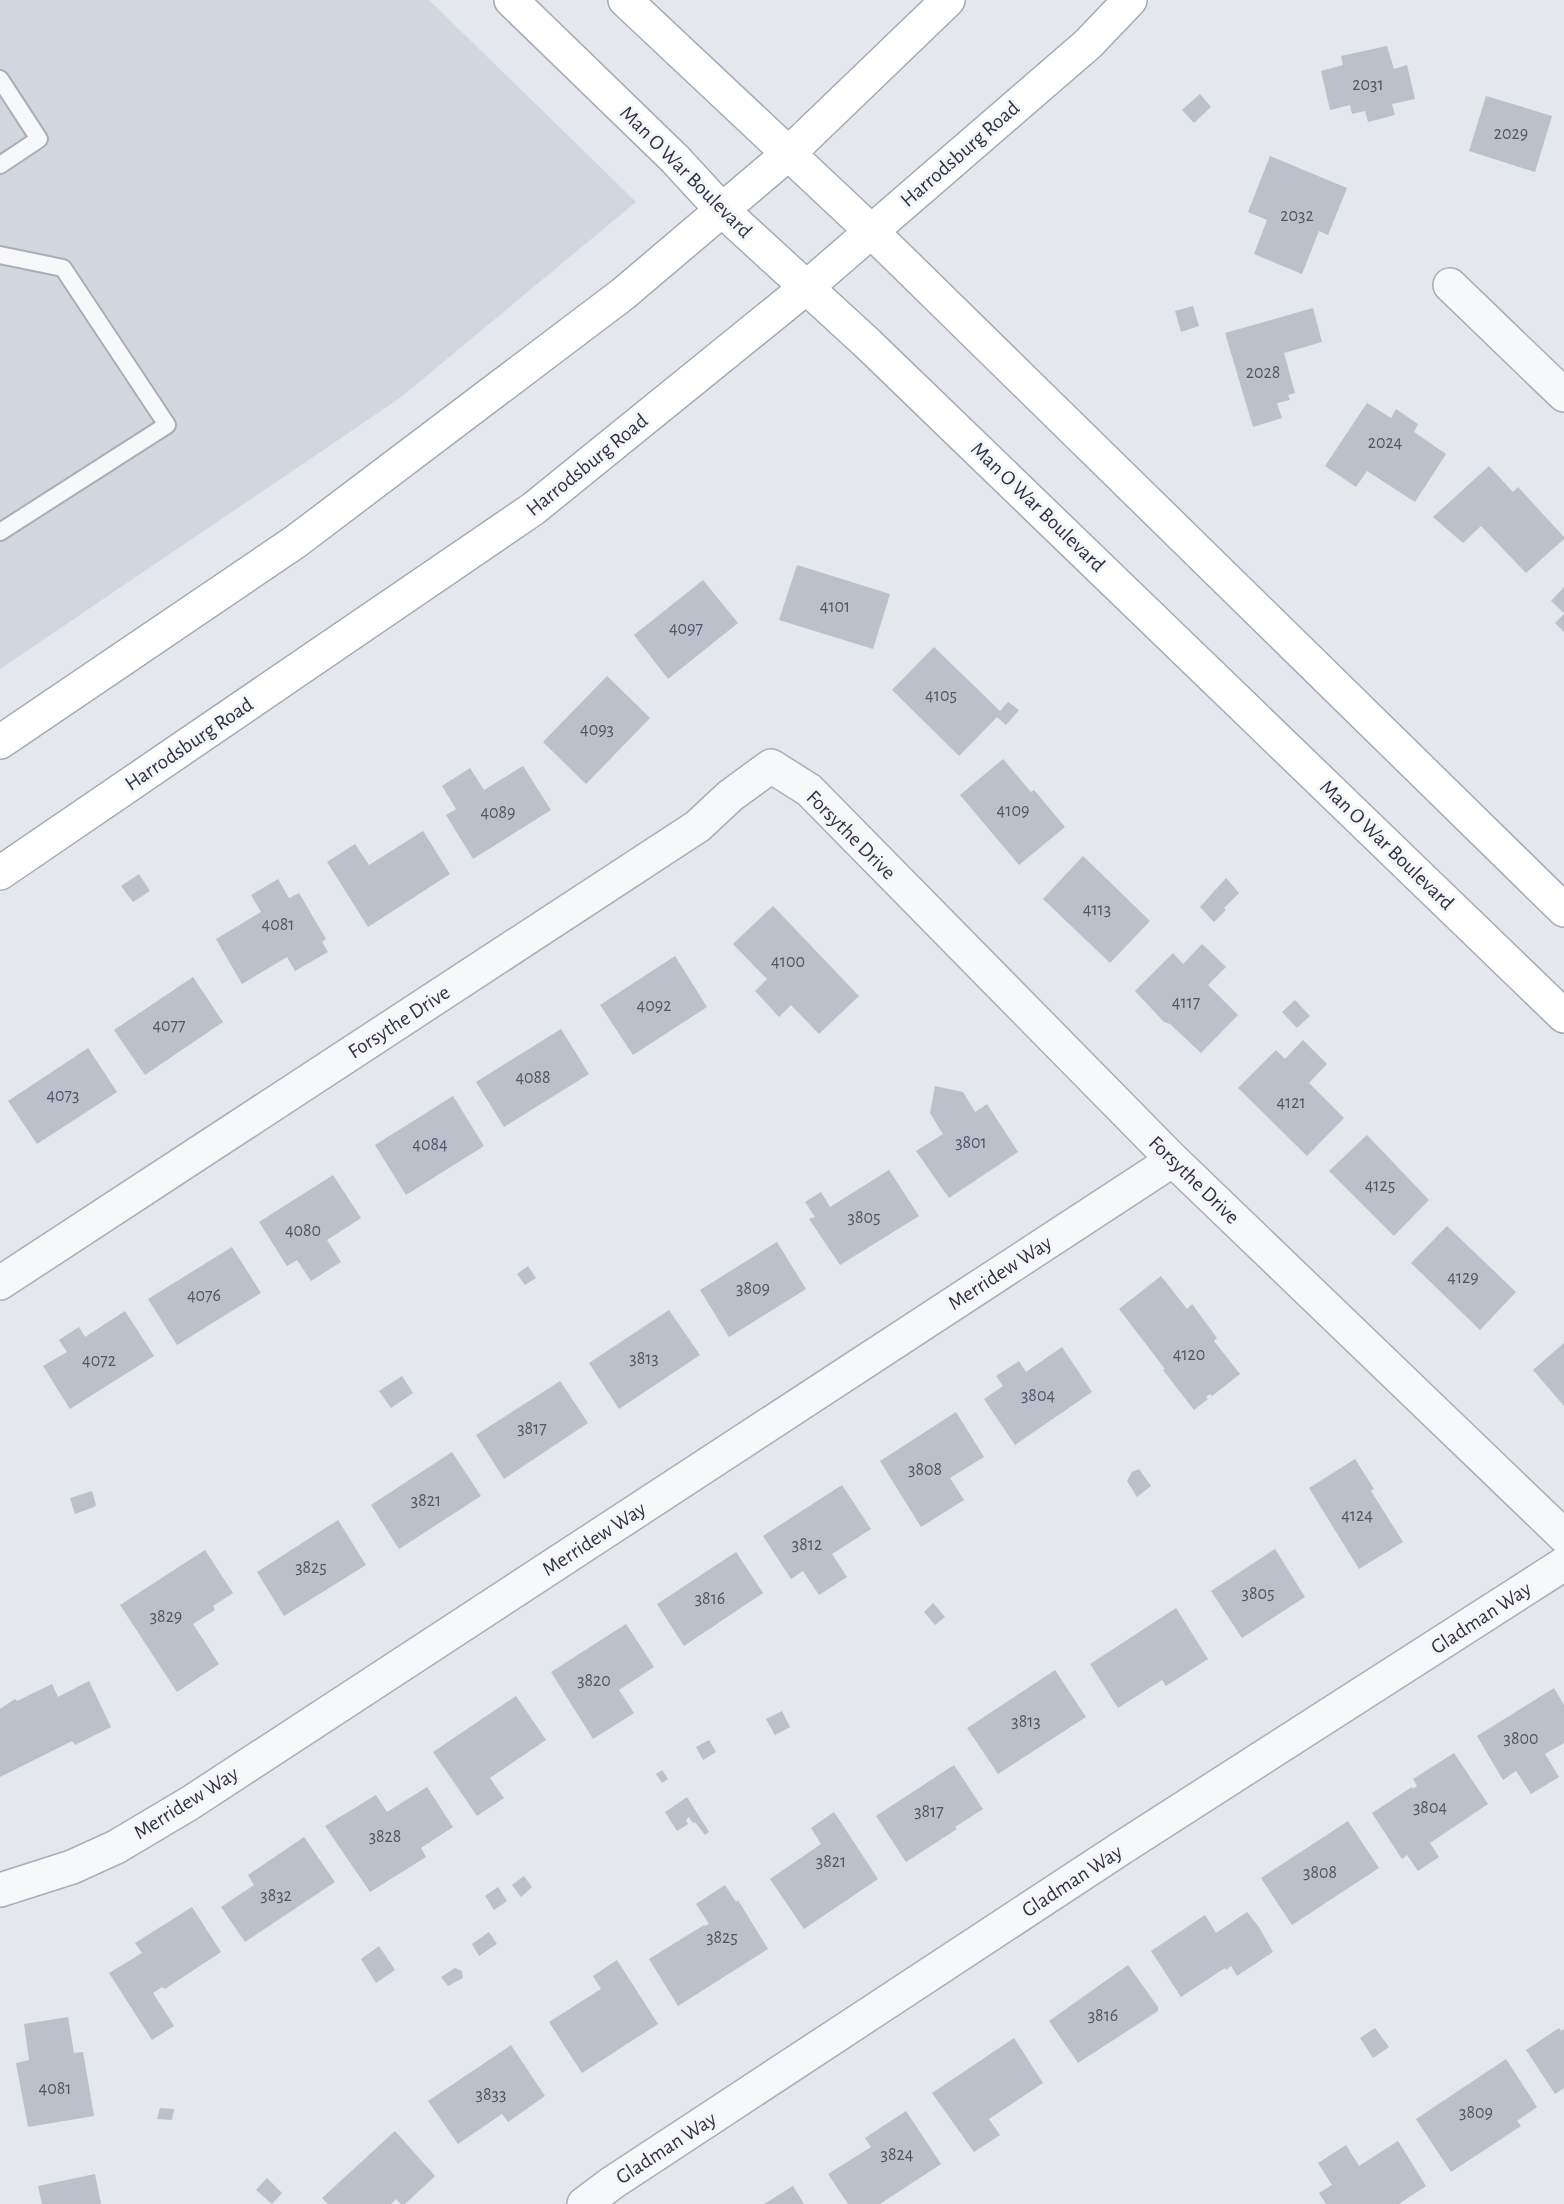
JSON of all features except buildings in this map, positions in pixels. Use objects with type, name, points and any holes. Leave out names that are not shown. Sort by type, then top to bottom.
[{"type":"main road","name":"Man O War Boulevard","points":[[511,0],[675,159],[723,210],[875,351],[1564,1016]]},
{"type":"main road","points":[[625,0],[870,231],[1564,910]]},
{"type":"main road","points":[[0,742],[295,542],[623,294],[788,154],[948,0]]},
{"type":"main road","name":"Harrodsburg Road","points":[[0,873],[533,509],[807,287],[1088,44],[1130,0]]},
{"type":"street","points":[[1450,285],[1564,395]]},
{"type":"street","name":"Forsythe Drive","points":[[0,1283],[698,826],[730,796],[771,766],[809,790],[1173,1160],[1564,1536]]},
{"type":"street","name":"Merridew Way","points":[[0,1890],[72,1868],[116,1847],[190,1803],[1173,1160]]},
{"type":"street","name":"Gladman Way","points":[[584,2204],[612,2183],[1123,1847],[1564,1564]]},
{"type":"lane","points":[[0,79],[39,139],[0,165]]},
{"type":"lane","points":[[0,255],[63,268],[167,425],[0,531]]},
{"type":"shaded area","points":[[0,0],[429,0],[636,202],[400,398],[0,669]]}]
